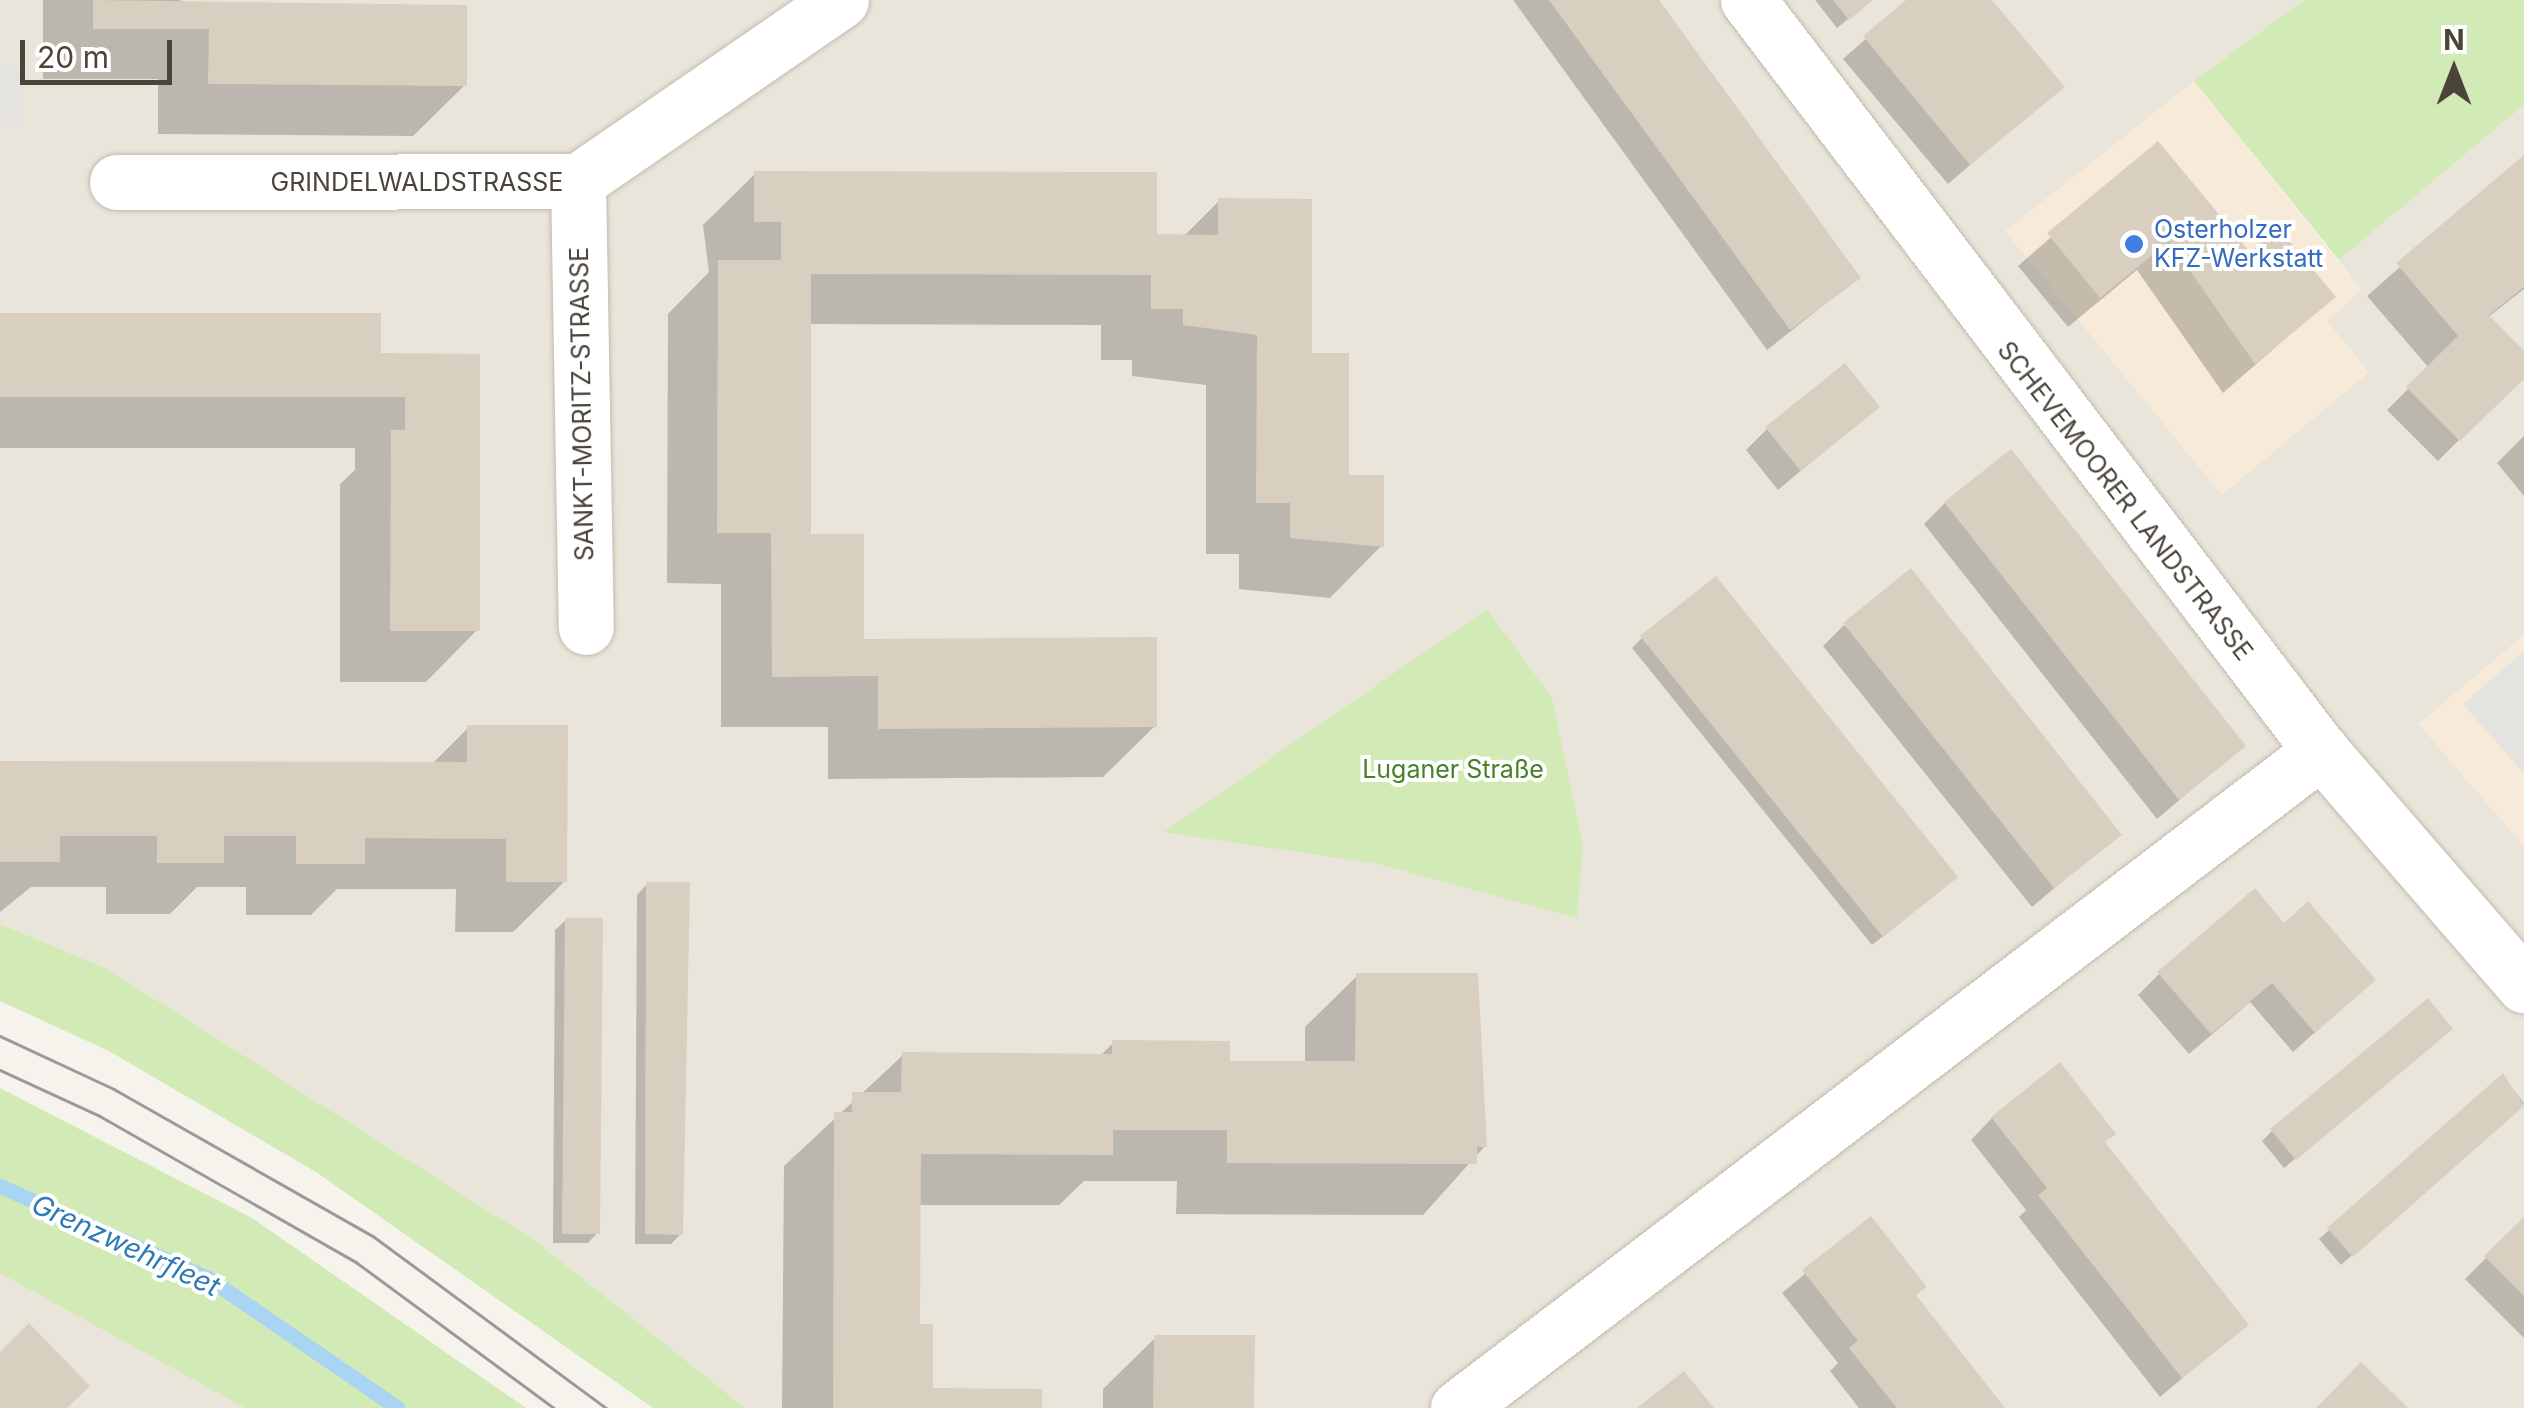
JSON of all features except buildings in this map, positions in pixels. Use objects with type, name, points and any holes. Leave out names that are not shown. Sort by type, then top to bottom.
[{"type":"street","name":"GRINDELWALDSTRASSE","points":[[117,182],[578,181],[841,0]]},
{"type":"street","name":"SCHEVEMOORER LANDSTRASSE","points":[[1748,0],[1938,262],[2321,752],[2524,985]]},
{"type":"street","name":"SANKT-MORITZ-STRASSE","points":[[578,181],[586,627]]},
{"type":"street","points":[[1458,1408],[2321,752]]},
{"type":"shaded area","points":[[0,0],[2304,0],[2006,231],[2327,321],[2361,290],[2339,260],[2524,105],[2524,635],[2419,724],[2524,846],[2524,1408],[745,1408],[537,1242],[106,968],[0,924]]},
{"type":"shaded area","points":[[0,65],[25,66],[25,125],[0,125]]},
{"type":"shaded area","points":[[2194,81],[2361,290],[2327,321],[2369,372],[2222,495],[2005,231]]},
{"type":"shaded area","points":[[2524,635],[2524,846],[2419,724]]},
{"type":"shaded area","points":[[2524,651],[2524,774],[2463,704]]},
{"type":"shaded area","points":[[0,1273],[23,1284],[245,1408],[0,1408]]},
{"type":"green space","points":[[2304,0],[2524,0],[2524,105],[2339,260],[2194,81]]},
{"type":"green space","name":"Luganer Straße","points":[[1487,609],[1552,698],[1583,846],[1577,918],[1378,864],[1164,832]]},
{"type":"green space","points":[[0,924],[106,968],[537,1242],[745,1408],[653,1408],[316,1172],[109,1051],[0,1001]]},
{"type":"green space","points":[[0,1088],[252,1218],[526,1408],[245,1408],[0,1273]]},
{"type":"waterway","name":"Grenzwehrfleet","points":[[0,1186],[208,1278],[398,1408]]},
{"type":"tram line","points":[[0,1036],[114,1089],[373,1236],[606,1408]]},
{"type":"tram line","points":[[0,1070],[100,1116],[356,1262],[554,1408]]},
{"type":"place","name":"Osterholzer KFZ-Werkstatt","points":[[2134,244]]}]
